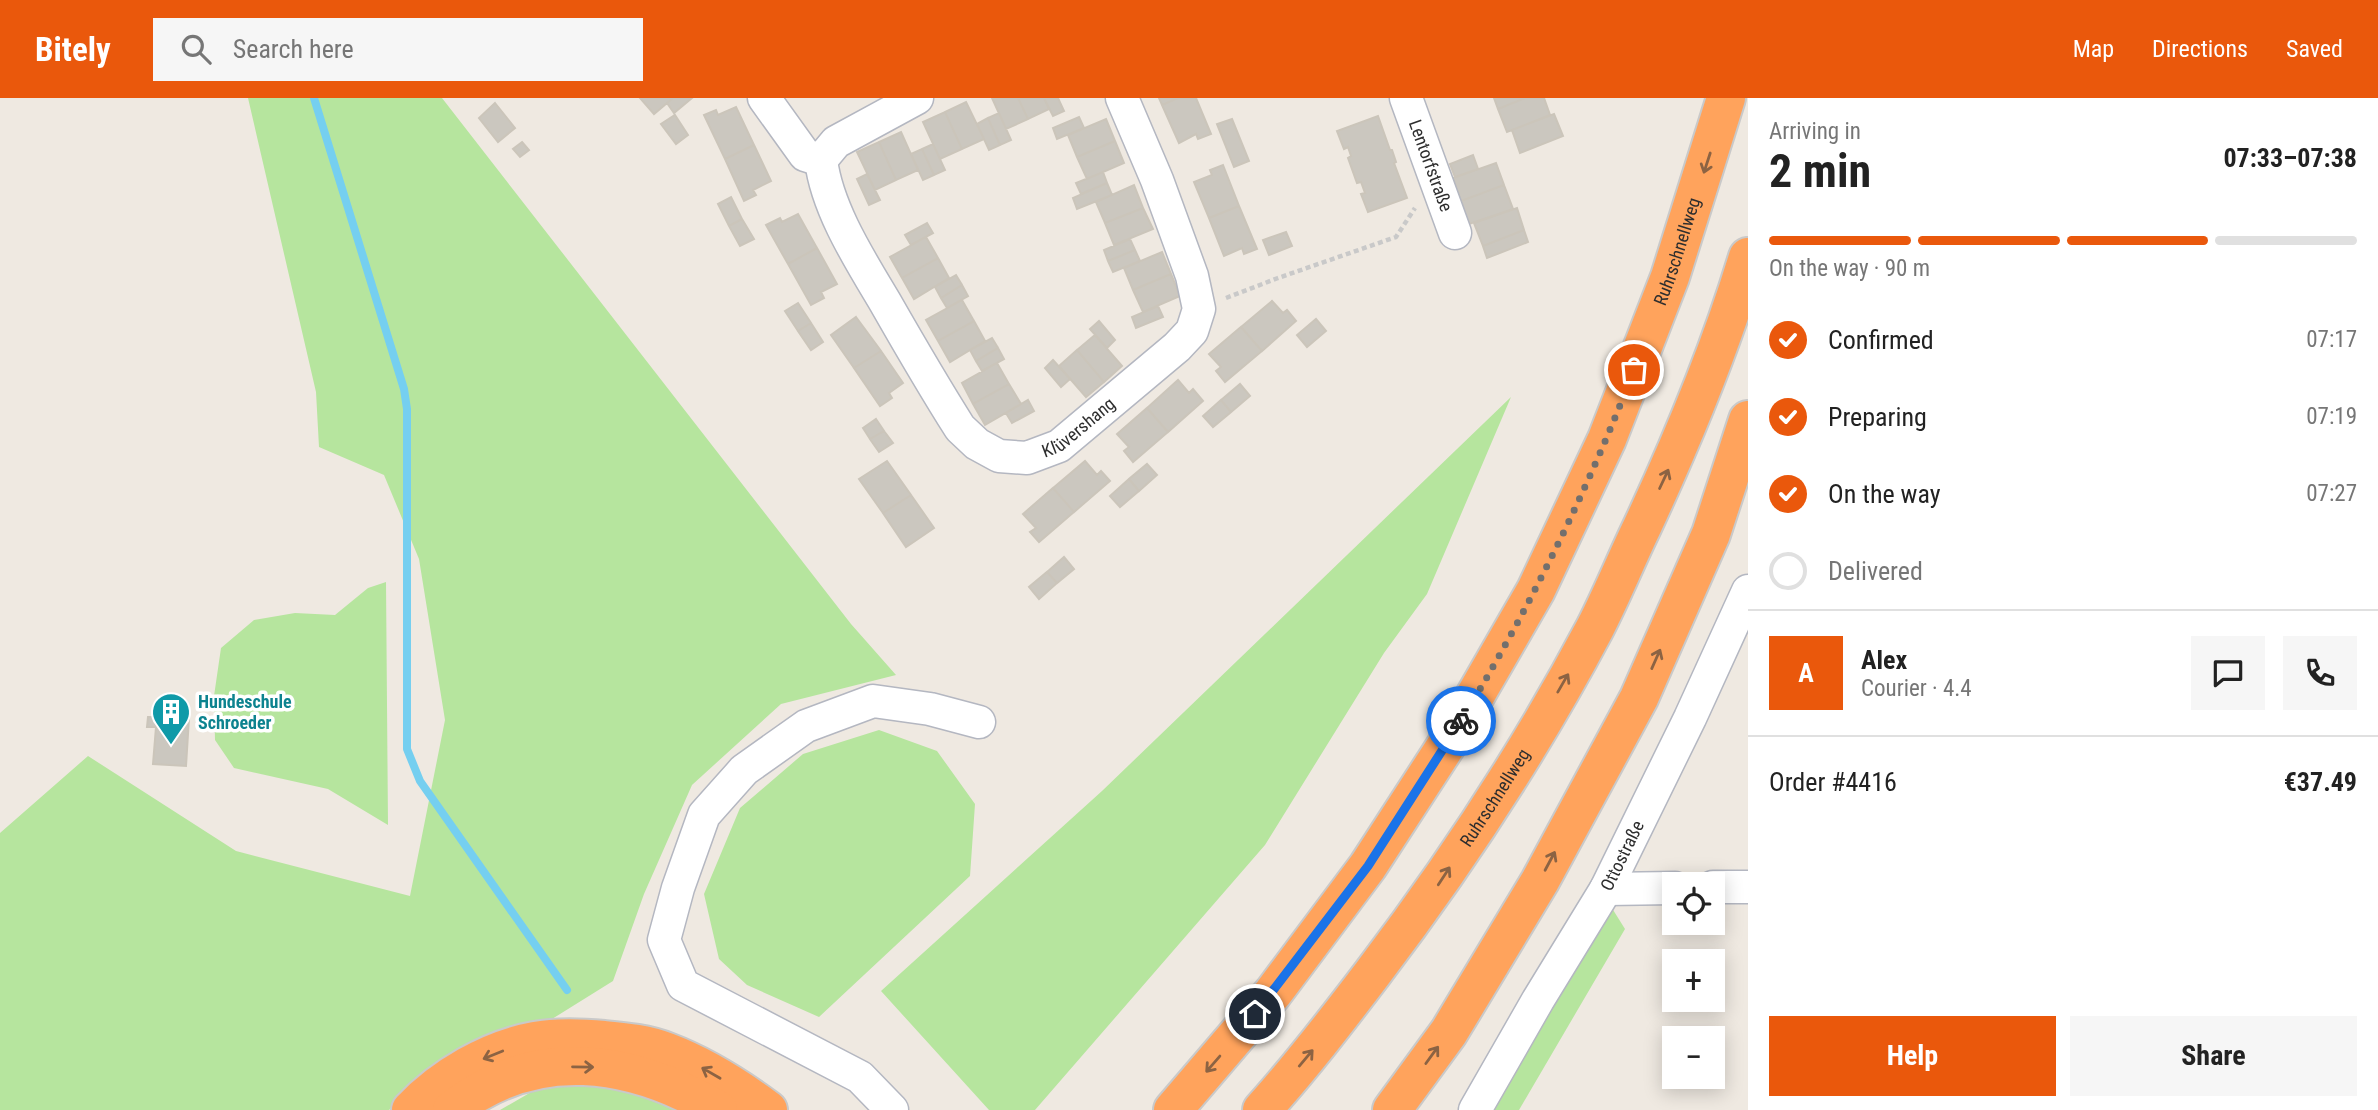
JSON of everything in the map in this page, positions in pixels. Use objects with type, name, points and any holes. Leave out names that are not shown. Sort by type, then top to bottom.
[{"type":"highway","name":"Ruhrschnellweg","points":[[1172,1110],[1273,993],[1368,866],[1448,741],[1530,601],[1607,439],[1670,276],[1726,98]]},
{"type":"highway","name":"Ruhrschnellweg","points":[[1262,1110],[1326,1034],[1429,900],[1513,771],[1595,628],[1702,391],[1748,257]]},
{"type":"highway","points":[[1392,1110],[1449,1032],[1540,881],[1639,698],[1711,534],[1748,420]]},
{"type":"highway","points":[[411,1110],[453,1073],[494,1054],[535,1041],[580,1038],[628,1042],[665,1051],[705,1069],[768,1110]]},
{"type":"highway","points":[[452,1110],[470,1096],[506,1078],[547,1068],[586,1066],[621,1070],[655,1079],[718,1110]]},
{"type":"street","points":[[764,98],[806,155],[821,160],[836,142],[916,98]]},
{"type":"street","points":[[1122,98],[1178,235],[1192,276],[1199,309]]},
{"type":"street","name":"Lentorfstraße","points":[[1406,98],[1455,233]]},
{"type":"street","name":"Klüvershang","points":[[821,160],[823,180],[834,206],[865,268],[936,391],[960,428],[977,444],[999,456],[1027,458],[1059,446],[1177,347],[1192,331],[1199,309]]},
{"type":"street","name":"Ottostraße","points":[[1475,1110],[1606,889],[1658,785],[1748,591]]},
{"type":"street","points":[[892,1110],[860,1077],[683,985],[664,940],[678,888],[704,815],[744,769],[806,726],[873,702],[930,709],[979,722]]},
{"type":"street","points":[[1725,887],[1748,887]]},
{"type":"street","points":[[1606,889],[1662,888]]},
{"type":"path","points":[[1199,309],[1396,237],[1436,178]]},
{"type":"green space","points":[[248,98],[442,98],[851,624],[896,675],[781,704],[692,785],[644,894],[613,981],[544,1024],[421,1080],[389,1110],[0,1110],[0,833],[88,756],[236,851],[410,896],[445,720],[419,559],[384,475],[319,447],[316,392]]},
{"type":"green space","points":[[1511,397],[1427,594],[1384,653],[1265,845],[1035,1110],[989,1110],[881,991],[1102,791]]},
{"type":"green space","name":"Hundeschule Schroeder","points":[[386,582],[388,825],[328,789],[234,768],[215,740],[214,696],[221,648],[254,620],[295,613],[335,615],[368,588]]},
{"type":"green space","points":[[879,730],[937,751],[975,804],[970,876],[819,1017],[747,985],[719,959],[704,894],[740,808],[803,754]]},
{"type":"green space","points":[[1605,897],[1625,929],[1519,1110],[1478,1110]]},
{"type":"green space","points":[[584,1083],[639,1092],[679,1110],[500,1110],[533,1091]]},
{"type":"building","points":[[640,98],[673,98],[654,114]]},
{"type":"building","points":[[673,98],[692,98],[674,113],[667,103]]},
{"type":"building","points":[[992,98],[1018,98],[1028,119],[1006,129]]},
{"type":"building","points":[[1018,98],[1044,98],[1049,109],[1028,119]]},
{"type":"building","points":[[1044,98],[1058,98],[1064,111],[1053,116]]},
{"type":"building","points":[[1159,98],[1178,98],[1162,105]]},
{"type":"building","points":[[1178,98],[1196,98],[1211,134],[1198,139],[1196,134],[1179,143],[1162,105]]},
{"type":"building","points":[[1494,98],[1525,98],[1498,109]]},
{"type":"building","points":[[1525,98],[1544,98],[1550,115],[1507,132],[1498,109]]},
{"type":"building","points":[[966,102],[984,139],[962,149],[945,112]]},
{"type":"building","points":[[495,103],[515,128],[498,142],[479,118]]},
{"type":"building","points":[[736,107],[754,145],[725,159],[704,115],[716,110],[718,115]]},
{"type":"building","points":[[945,112],[962,149],[940,159],[923,122]]},
{"type":"building","points":[[999,113],[1011,140],[1000,145],[988,118]]},
{"type":"building","points":[[1554,114],[1563,136],[1520,153],[1512,130]]},
{"type":"building","points":[[675,115],[688,135],[676,144],[661,124]]},
{"type":"building","points":[[1378,116],[1407,198],[1368,212],[1361,194],[1365,193],[1361,182],[1357,183],[1348,158],[1351,156],[1348,147],[1344,149],[1337,131]]},
{"type":"building","points":[[1079,117],[1084,128],[1057,139],[1053,128]]},
{"type":"building","points":[[988,118],[1000,145],[989,150],[977,124]]},
{"type":"building","points":[[1106,119],[1115,141],[1077,157],[1068,135]]},
{"type":"building","points":[[1232,119],[1249,161],[1234,167],[1217,124]]},
{"type":"building","points":[[901,132],[918,170],[896,180],[879,142]]},
{"type":"building","points":[[1115,141],[1124,163],[1087,179],[1077,157]]},
{"type":"building","points":[[522,142],[529,150],[520,157],[513,149]]},
{"type":"building","points":[[879,142],[896,180],[875,190],[857,152]]},
{"type":"building","points":[[933,144],[945,170],[934,175],[922,149]]},
{"type":"building","points":[[754,145],[771,181],[753,190],[756,195],[744,201],[725,159]]},
{"type":"building","points":[[922,149],[934,175],[923,180],[911,154]]},
{"type":"building","points":[[1473,155],[1478,169],[1455,177],[1450,164]]},
{"type":"building","points":[[1496,163],[1504,185],[1461,201],[1453,178]]},
{"type":"building","points":[[1223,165],[1239,206],[1209,218],[1194,182],[1212,175],[1210,170]]},
{"type":"building","points":[[1103,172],[1107,183],[1081,194],[1076,183]]},
{"type":"building","points":[[867,174],[880,200],[869,205],[857,179]]},
{"type":"building","points":[[1107,183],[1112,195],[1077,209],[1073,198]]},
{"type":"building","points":[[1134,185],[1143,208],[1105,223],[1096,202]]},
{"type":"building","points":[[1504,185],[1513,209],[1469,224],[1461,201]]},
{"type":"building","points":[[731,197],[742,219],[729,226],[718,204]]},
{"type":"building","points":[[1239,206],[1257,249],[1244,254],[1242,248],[1224,256],[1209,218]]},
{"type":"building","points":[[1143,208],[1153,229],[1114,245],[1105,223]]},
{"type":"building","points":[[1517,208],[1524,230],[1483,246],[1474,223]]},
{"type":"building","points":[[798,214],[817,248],[788,264],[766,225],[780,218],[782,222]]},
{"type":"building","points":[[742,219],[754,239],[740,246],[729,226]]},
{"type":"building","points":[[927,223],[933,233],[911,245],[905,235]]},
{"type":"building","points":[[1524,230],[1528,242],[1487,258],[1483,246]]},
{"type":"building","points":[[1286,232],[1292,246],[1269,255],[1263,240]]},
{"type":"building","points":[[926,237],[938,258],[902,278],[890,257]]},
{"type":"building","points":[[1130,239],[1135,250],[1108,261],[1104,250]]},
{"type":"building","points":[[817,248],[837,284],[821,292],[824,298],[811,305],[788,264]]},
{"type":"building","points":[[1135,250],[1140,261],[1113,272],[1108,261]]},
{"type":"building","points":[[1162,252],[1171,274],[1133,290],[1124,268]]},
{"type":"building","points":[[938,258],[949,278],[914,299],[902,278]]},
{"type":"building","points":[[1171,274],[1180,296],[1143,312],[1133,290]]},
{"type":"building","points":[[956,275],[962,285],[941,298],[935,287]]},
{"type":"building","points":[[962,285],[968,296],[947,308],[941,298]]},
{"type":"building","points":[[962,300],[974,321],[938,341],[926,320]]},
{"type":"building","points":[[1272,301],[1283,313],[1287,310],[1296,321],[1262,351],[1241,327]]},
{"type":"building","points":[[798,303],[811,323],[798,331],[785,311]]},
{"type":"building","points":[[1158,306],[1163,317],[1136,328],[1132,317]]},
{"type":"building","points":[[856,317],[881,351],[854,368],[831,335]]},
{"type":"building","points":[[1316,319],[1326,331],[1307,347],[1297,335]]},
{"type":"building","points":[[974,321],[985,341],[950,362],[938,341]]},
{"type":"building","points":[[1099,321],[1115,340],[1107,348],[1090,329]]},
{"type":"building","points":[[811,323],[823,342],[811,350],[798,331]]},
{"type":"building","points":[[1241,327],[1262,351],[1225,382],[1216,371],[1221,367],[1209,354]]},
{"type":"building","points":[[1095,335],[1122,366],[1104,382],[1077,350]]},
{"type":"building","points":[[992,338],[998,348],[976,361],[970,350]]},
{"type":"building","points":[[998,348],[1004,359],[982,371],[976,361]]},
{"type":"building","points":[[1077,350],[1104,382],[1086,397],[1059,366]]},
{"type":"building","points":[[881,351],[903,383],[889,393],[892,398],[880,406],[854,368]]},
{"type":"building","points":[[1053,360],[1070,379],[1061,387],[1045,368]]},
{"type":"building","points":[[997,363],[1009,384],[973,404],[962,383]]},
{"type":"building","points":[[1178,380],[1189,393],[1193,389],[1203,401],[1168,432],[1147,408]]},
{"type":"building","points":[[1009,384],[1021,404],[985,425],[973,404]]},
{"type":"building","points":[[1240,384],[1250,396],[1231,412],[1221,400]]},
{"type":"building","points":[[1028,400],[1034,411],[1012,423],[1006,413]]},
{"type":"building","points":[[1221,400],[1231,412],[1213,427],[1203,416]]},
{"type":"building","points":[[1147,408],[1168,432],[1133,462],[1124,451],[1129,447],[1117,434]]},
{"type":"building","points":[[876,419],[884,431],[870,439],[863,428]]},
{"type":"building","points":[[884,431],[893,443],[879,452],[870,439]]},
{"type":"building","points":[[887,461],[911,495],[883,513],[859,479]]},
{"type":"building","points":[[1085,461],[1097,475],[1101,471],[1110,481],[1074,512],[1053,488]]},
{"type":"building","points":[[1147,464],[1157,475],[1139,491],[1129,479]]},
{"type":"building","points":[[1129,479],[1139,491],[1120,507],[1110,496]]},
{"type":"building","points":[[1053,488],[1074,512],[1039,542],[1030,532],[1036,528],[1023,514]]},
{"type":"building","points":[[911,495],[934,528],[906,547],[883,513]]},
{"type":"building","points":[[1064,557],[1074,569],[1057,583],[1047,572]]},
{"type":"building","points":[[1047,572],[1057,583],[1039,599],[1029,587]]},
{"type":"building","name":"Hundeschule Schroeder","points":[[148,717],[189,718],[186,766],[153,764],[156,727],[147,727]]},
{"type":"waterway","points":[[314,98],[404,389],[407,409],[407,749],[420,781],[567,990]]},
{"type":"way so far","points":[[1461,721],[1536,590],[1607,439],[1634,370]]},
{"type":"place","name":"Hundeschule Schroeder","points":[[171,746]]},
{"type":"route","points":[[1255,1014],[1368,866],[1461,721]]}]
